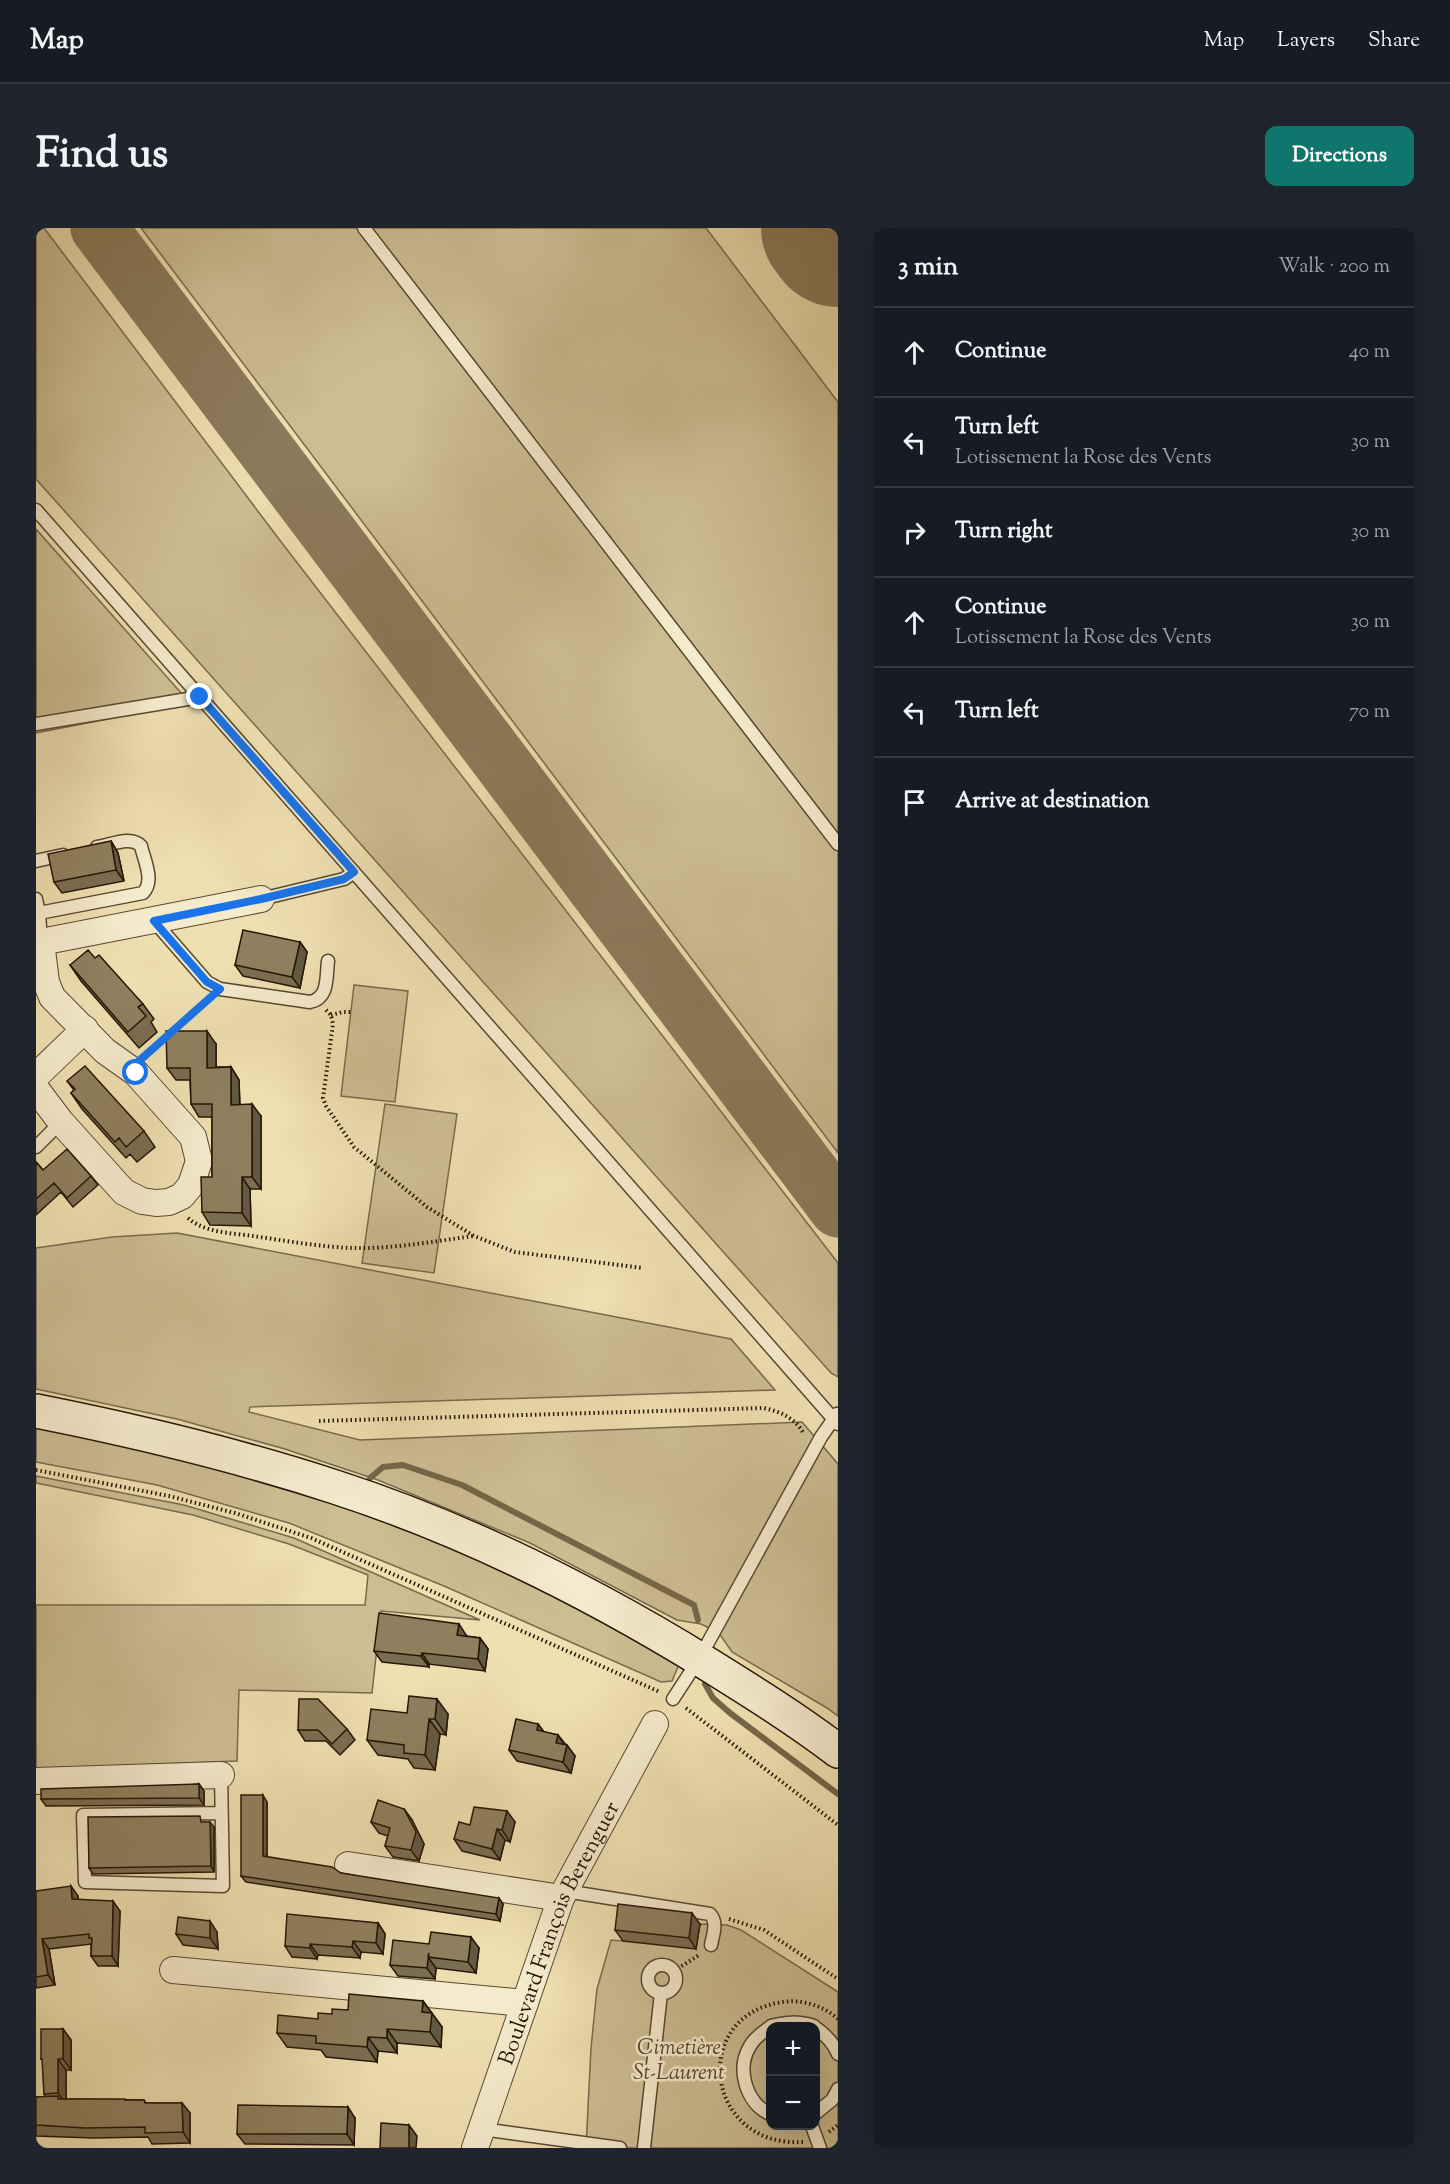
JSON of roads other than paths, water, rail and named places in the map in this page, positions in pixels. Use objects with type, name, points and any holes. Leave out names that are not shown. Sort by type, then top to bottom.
[{"type":"street","points":[[36,1089],[61,1122],[124,1192],[142,1201],[156,1203],[169,1202],[182,1196],[191,1185],[199,1161],[194,1137],[136,1073],[105,1051],[52,997],[46,982],[38,943],[261,899]]},
{"type":"street","points":[[36,1076],[85,1029]]},
{"type":"street","points":[[36,1411],[183,1443],[254,1462],[336,1487],[436,1524],[549,1575],[645,1626],[804,1726],[838,1751]]},
{"type":"street","name":"Boulevard François Berenguer","points":[[478,2138],[563,1894],[655,1724]]},
{"type":"street","points":[[36,1781],[221,1775]]},
{"type":"street","points":[[348,1865],[563,1894]]},
{"type":"street","points":[[173,1970],[523,2009]]},
{"type":"street","points":[[294,1999],[523,2009]]},
{"type":"lane","points":[[364,228],[838,844]]},
{"type":"lane","points":[[36,510],[836,1418],[812,1454],[699,1659],[673,1699]]},
{"type":"lane","points":[[36,724],[200,697]]},
{"type":"lane","points":[[36,861],[132,840],[141,846],[150,882],[148,889],[143,893],[39,913]]},
{"type":"lane","points":[[261,899],[344,879],[354,872]]},
{"type":"lane","points":[[36,899],[39,913],[38,943]]},
{"type":"lane","points":[[154,921],[207,982],[220,989],[310,1002],[319,1000],[325,994],[328,961]]},
{"type":"lane","points":[[36,1147],[61,1122]]},
{"type":"lane","points":[[221,1775],[223,1886],[85,1882],[83,1815],[221,1813]]},
{"type":"lane","points":[[563,1894],[710,1914],[714,1918],[711,1945]]},
{"type":"lane","points":[[666,1965],[674,1971],[676,1980],[673,1988],[661,1993],[652,1990],[648,1981],[650,1972],[657,1966],[666,1965]]},
{"type":"lane","points":[[644,2148],[661,1993]]},
{"type":"lane","points":[[766,2030],[750,2046],[744,2060],[743,2075],[747,2089],[755,2102],[766,2110]]},
{"type":"lane","points":[[820,2031],[835,2046],[838,2054]]},
{"type":"lane","points":[[820,2110],[832,2100],[838,2088]]},
{"type":"lane","points":[[813,2130],[820,2148]]},
{"type":"lane","points":[[478,2138],[620,2148]]},
{"type":"waterway","points":[[370,1478],[383,1467],[403,1465],[462,1485],[694,1605],[698,1620]]},
{"type":"waterway","points":[[705,1684],[713,1698],[730,1713],[838,1794]]},
{"type":"park label","name":"Cimetière St-Laurent","points":[[679,2058]]}]
